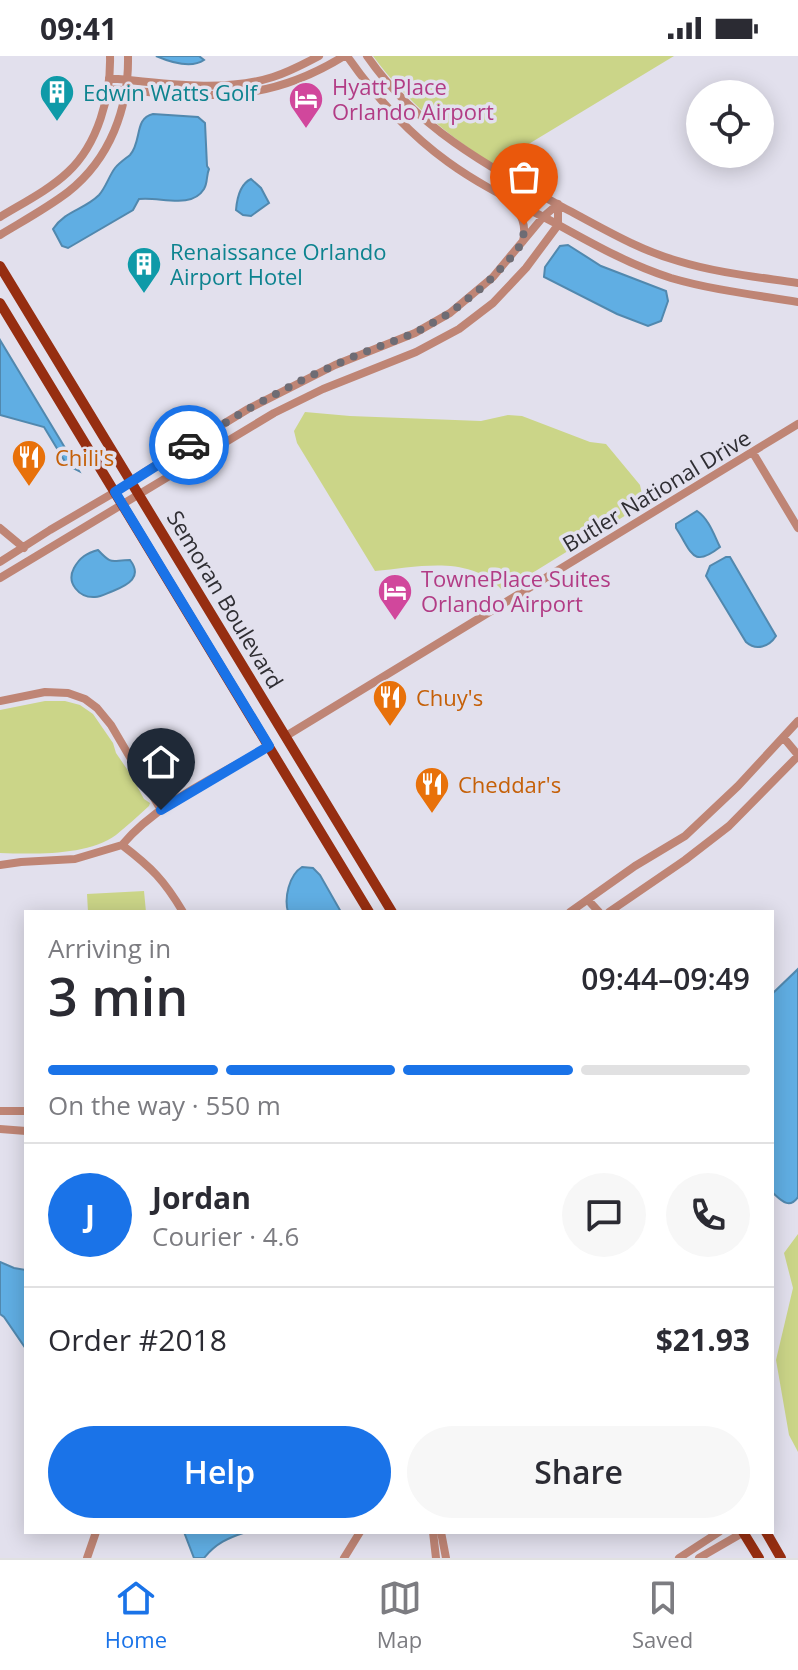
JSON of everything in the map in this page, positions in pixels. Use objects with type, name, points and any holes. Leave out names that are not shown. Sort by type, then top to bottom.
[{"type":"main road","name":"Semoran Boulevard","points":[[0,266],[391,910]]},
{"type":"main road","name":"Semoran Boulevard","points":[[0,303],[368,910]]},
{"type":"main road","points":[[253,719],[272,732],[286,736]]},
{"type":"main road","points":[[269,746],[283,750],[302,764]]},
{"type":"main road","points":[[744,1534],[759,1558]]},
{"type":"main road","points":[[767,1534],[781,1558]]},
{"type":"street","points":[[0,217],[52,185],[85,152],[99,122],[108,89],[110,56]]},
{"type":"street","points":[[0,235],[59,198],[87,174],[105,150],[122,111],[127,90],[128,56]]},
{"type":"street","points":[[109,78],[202,85],[246,83],[278,75],[319,56]]},
{"type":"street","points":[[108,89],[217,96],[249,93],[296,81],[346,56],[383,102],[432,150],[471,177],[609,253],[672,278],[798,302]]},
{"type":"street","points":[[367,56],[400,97],[445,138],[472,156],[647,251],[711,269],[798,283]]},
{"type":"street","points":[[511,199],[523,221],[523,242]]},
{"type":"street","points":[[0,562],[248,409],[347,359],[415,333],[441,318],[485,285],[543,217],[558,204]]},
{"type":"street","points":[[0,578],[304,397],[416,352],[477,317],[526,268],[558,225],[558,204]]},
{"type":"street","points":[[707,287],[711,269]]},
{"type":"street","name":"Butler National Drive","points":[[286,736],[798,424]]},
{"type":"street","points":[[753,453],[798,528]]},
{"type":"street","points":[[0,528],[24,548]]},
{"type":"street","points":[[0,701],[45,692],[68,693],[85,699],[97,708],[116,732],[161,810]]},
{"type":"street","points":[[573,910],[635,866],[685,836],[738,786],[798,721]]},
{"type":"street","points":[[612,910],[716,835],[763,793],[798,756],[783,737]]},
{"type":"street","points":[[3,863],[75,859],[122,845],[136,829],[161,810],[269,746]]},
{"type":"street","points":[[703,819],[716,835]]},
{"type":"street","points":[[122,845],[151,867],[182,910]]},
{"type":"street","points":[[588,900],[597,910]]},
{"type":"street","points":[[0,1111],[24,1111]]},
{"type":"street","points":[[0,1129],[24,1131]]},
{"type":"street","points":[[87,1558],[95,1534]]},
{"type":"street","points":[[344,1558],[359,1534]]},
{"type":"street","points":[[433,1534],[436,1558]]},
{"type":"street","points":[[441,1534],[446,1558]]},
{"type":"street","points":[[679,1558],[716,1534]]},
{"type":"street","points":[[699,1558],[740,1534]]},
{"type":"green space","points":[[373,56],[674,56],[494,165],[429,116]]},
{"type":"green space","points":[[305,412],[481,421],[508,415],[522,416],[590,442],[606,444],[640,485],[644,504],[502,590],[475,571],[459,567],[426,566],[375,571],[297,443],[294,431]]},
{"type":"green space","points":[[45,701],[80,705],[93,714],[144,799],[150,803],[116,835],[91,847],[60,852],[0,853],[0,710]]},
{"type":"green space","points":[[144,891],[146,910],[88,910],[87,894]]},
{"type":"green space","points":[[798,1234],[798,1452],[789,1435],[776,1360],[793,1288],[784,1253]]},
{"type":"water","points":[[156,56],[199,56],[204,60],[187,64]]},
{"type":"water","points":[[153,114],[198,117],[205,123],[209,169],[204,189],[183,201],[139,199],[133,210],[68,248],[62,246],[53,229],[99,195],[115,168],[134,150],[143,120]]},
{"type":"water","points":[[251,179],[261,188],[269,203],[251,216],[236,210],[238,196]]},
{"type":"water","points":[[568,245],[601,266],[666,291],[668,301],[661,321],[648,326],[544,277],[545,267],[560,246]]},
{"type":"water","points":[[0,340],[79,471],[67,465],[44,427],[0,415]]},
{"type":"water","points":[[697,511],[708,523],[720,547],[704,557],[694,555],[676,528],[676,524]]},
{"type":"water","points":[[98,550],[110,560],[130,560],[135,571],[132,580],[119,589],[89,597],[79,592],[73,584],[72,574],[81,558]]},
{"type":"water","points":[[730,557],[776,636],[766,645],[758,647],[746,642],[706,576],[710,566]]},
{"type":"water","points":[[302,867],[313,868],[340,910],[288,910],[289,887]]},
{"type":"water","points":[[798,969],[798,1197],[791,1203],[782,1201],[774,1194],[774,992]]},
{"type":"water","points":[[0,1262],[24,1270],[24,1346],[0,1314]]},
{"type":"water","points":[[185,1534],[240,1534],[213,1548],[204,1558],[194,1558]]},
{"type":"way so far","points":[[189,445],[304,379],[415,333],[450,313],[485,285],[509,260],[523,242],[524,225]]},
{"type":"place","name":"Edwin Watts Golf","points":[[57,123]]},
{"type":"place","name":"Hyatt Place Orlando Airport","points":[[306,130]]},
{"type":"place","name":"Renaissance Orlando Airport Hotel","points":[[144,295]]},
{"type":"place","name":"Chili's","points":[[29,488]]},
{"type":"place","name":"TownePlace Suites Orlando Airport","points":[[395,622]]},
{"type":"place","name":"Chuy's","points":[[390,728]]},
{"type":"place","name":"Cheddar's","points":[[432,815]]},
{"type":"route","points":[[161,810],[269,746],[115,492],[189,445]]}]
